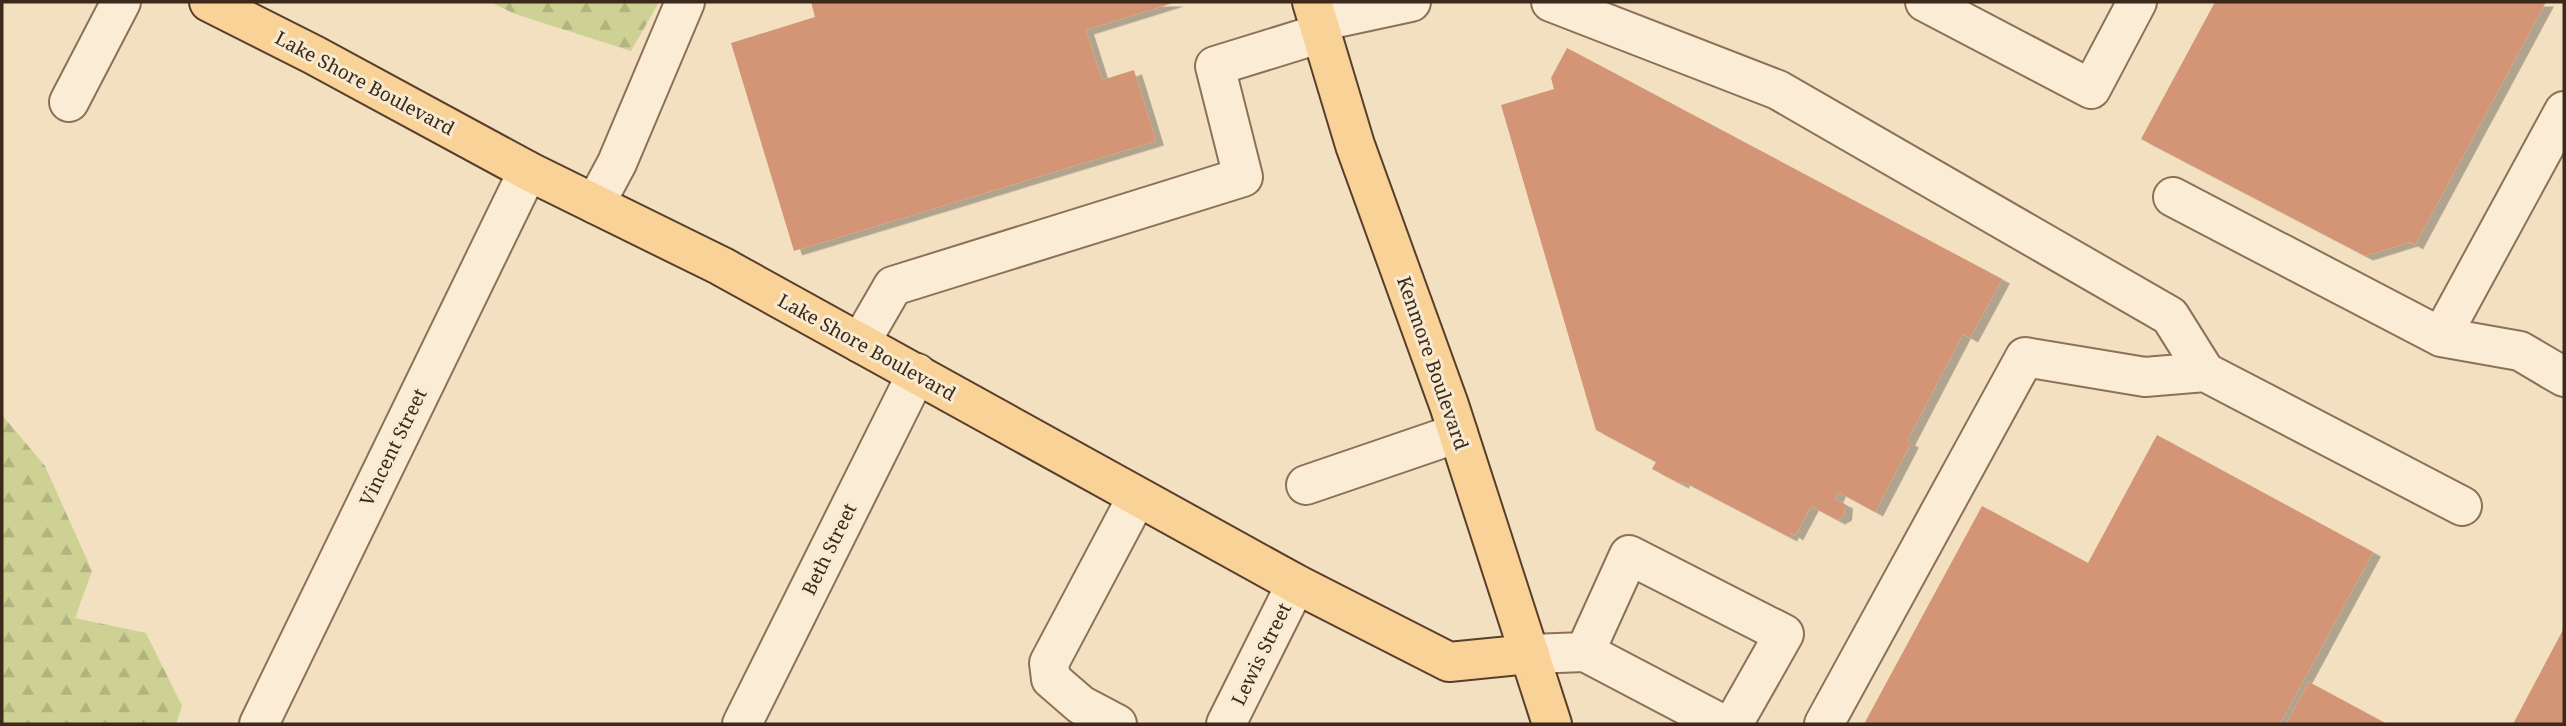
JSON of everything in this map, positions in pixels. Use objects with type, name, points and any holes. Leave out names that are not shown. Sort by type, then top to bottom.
[{"type":"main road","name":"Lake Shore Boulevard","points":[[209,2],[314,55],[528,171],[721,266],[1296,584],[1450,662],[1530,654]]},
{"type":"main road","name":"Kenmore Boulevard","points":[[1317,19],[1355,145],[1458,433],[1552,724]]},
{"type":"street","points":[[69,102],[121,2]]},
{"type":"street","points":[[595,205],[617,163],[685,2]]},
{"type":"street","points":[[860,343],[893,286],[1243,177],[1215,66],[1317,19],[1411,2]]},
{"type":"street","points":[[1551,2],[1778,90],[2170,316],[2205,372],[2462,506]]},
{"type":"street","points":[[1925,2],[2091,89],[2137,2]]},
{"type":"street","points":[[2441,337],[2564,111]]},
{"type":"street","name":"Vincent Street","points":[[258,724],[528,171]]},
{"type":"street","points":[[2173,197],[2441,337],[2520,351],[2564,377]]},
{"type":"street","points":[[1824,724],[2025,358],[2145,377],[2205,372]]},
{"type":"street","name":"Beth Street","points":[[742,724],[917,373]]},
{"type":"street","points":[[1306,485],[1458,433]]},
{"type":"street","points":[[1118,724],[1081,705],[1051,679],[1049,663],[1137,497]]},
{"type":"street","points":[[1585,652],[1629,555],[1784,634],[1733,724]]},
{"type":"street","name":"Lewis Street","points":[[1226,724],[1296,584]]},
{"type":"street","points":[[1530,654],[1585,652],[1722,724]]},
{"type":"green space","points":[[490,2],[659,2],[631,51],[515,14]]},
{"type":"green space","points":[[2,415],[45,466],[92,571],[75,618],[146,633],[182,706],[176,724],[2,724]]},
{"type":"building","points":[[811,2],[1176,2],[1086,30],[1102,80],[1134,70],[1156,141],[794,251],[731,43],[815,17]]},
{"type":"building","points":[[2215,2],[2546,2],[2415,245],[2410,242],[2365,256],[2141,139]]},
{"type":"building","points":[[1567,48],[2002,279],[1970,338],[1963,334],[1907,441],[1911,443],[1875,512],[1838,492],[1835,499],[1845,504],[1844,516],[1837,520],[1811,506],[1795,536],[1791,533],[1789,537],[1682,481],[1681,484],[1652,469],[1656,462],[1596,430],[1501,105],[1554,89],[1551,78]]},
{"type":"building","points":[[2157,435],[2373,552],[2280,724],[1864,724],[1982,506],[2088,563]]},
{"type":"building","points":[[2564,628],[2564,724],[2513,724]]},
{"type":"building","points":[[2309,682],[2387,724],[2286,724]]}]
